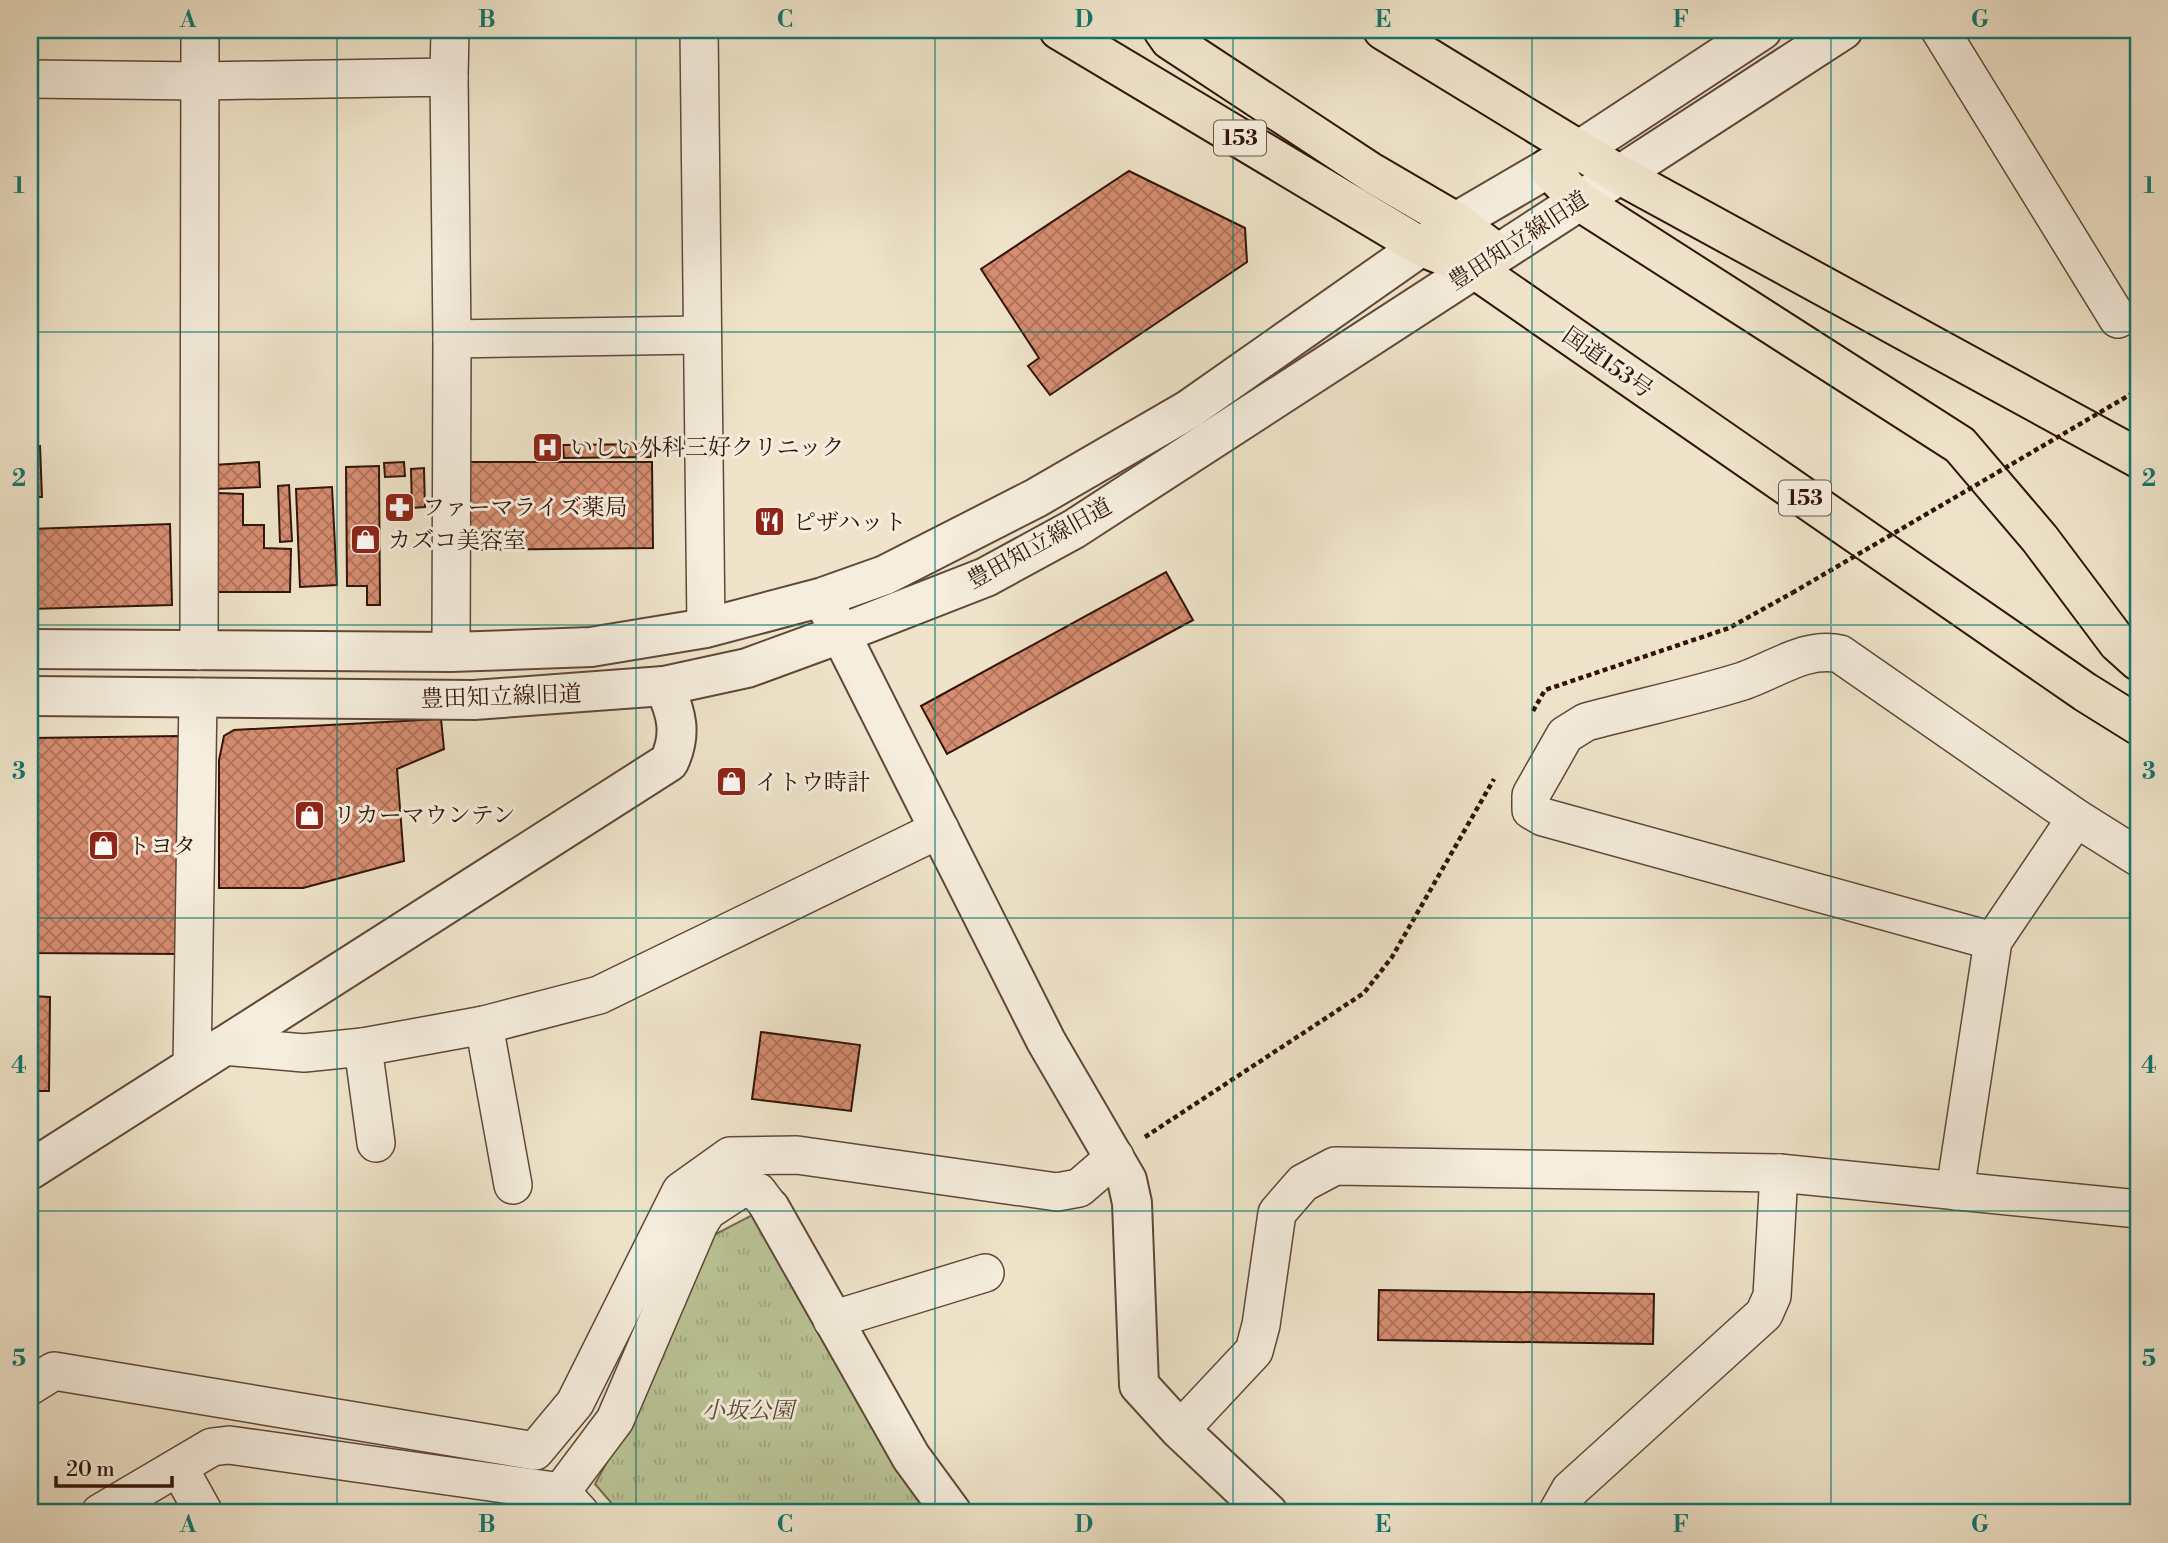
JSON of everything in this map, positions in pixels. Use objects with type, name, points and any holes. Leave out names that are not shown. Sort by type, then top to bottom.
[{"type":"highway","name":"国道153号","points":[[1059,30],[1420,246],[1485,261],[2085,692],[2138,724]]},
{"type":"highway","name":"153","points":[[1163,30],[1171,40],[1371,173],[1456,222],[1485,261]]},
{"type":"highway","points":[[1383,30],[1620,175],[2138,458]]},
{"type":"highway","points":[[1549,168],[1579,201],[1960,445],[2040,539],[2118,643],[2138,661]]},
{"type":"street","points":[[199,650],[200,30]]},
{"type":"street","points":[[450,30],[451,652]]},
{"type":"street","points":[[699,30],[700,335],[706,628]]},
{"type":"street","name":"豊田知立線旧道","points":[[30,649],[451,652],[600,646],[706,628],[823,597],[886,575],[1036,498],[1188,411],[1456,222],[1581,149],[1762,30]]},
{"type":"street","name":"豊田知立線旧道","points":[[30,696],[474,700],[664,686],[747,668],[840,634],[986,577],[1074,529],[1843,30]]},
{"type":"street","points":[[1940,30],[2118,319]]},
{"type":"street","points":[[30,79],[200,81],[449,77]]},
{"type":"street","points":[[452,339],[700,335]]},
{"type":"street","points":[[823,597],[1046,1041],[1127,1180],[1132,1203],[1139,1385],[1180,1430],[1268,1513]]},
{"type":"street","points":[[1993,941],[1543,817],[1531,810],[1531,795],[1565,735],[1586,722],[1743,681],[1812,653],[1827,651],[1840,654],[2076,818],[2138,857]]},
{"type":"street","points":[[30,1170],[669,762],[677,745],[678,724],[664,686]]},
{"type":"street","points":[[198,696],[207,1056]]},
{"type":"street","points":[[1955,1191],[1993,941],[2076,818]]},
{"type":"street","points":[[207,1056],[304,1053],[363,1047],[484,1025],[598,995],[940,829]]},
{"type":"street","points":[[484,1025],[513,1185]]},
{"type":"street","points":[[363,1047],[376,1143]]},
{"type":"street","points":[[30,1386],[54,1371],[535,1451],[575,1403],[681,1191],[730,1156],[797,1155],[1057,1192],[1079,1188],[1115,1157]]},
{"type":"street","points":[[1180,1430],[1254,1351],[1261,1325],[1277,1213],[1303,1184],[1335,1166],[1779,1173],[2138,1209]]},
{"type":"street","points":[[1557,1513],[1570,1490],[1764,1314],[1772,1296],[1779,1173]]},
{"type":"street","points":[[100,1513],[212,1447],[229,1445],[570,1502],[615,1420],[699,1224],[707,1211],[742,1188],[758,1192],[770,1208],[911,1457],[952,1513]]},
{"type":"street","points":[[832,1320],[985,1273]]},
{"type":"street","points":[[179,1468],[204,1513]]},
{"type":"path","points":[[1531,714],[1545,690],[1729,628],[2138,390]]},
{"type":"path","points":[[1115,1157],[1364,993],[1392,957],[1497,775]]},
{"type":"green space","name":"小坂公園","points":[[756,1213],[934,1513],[620,1513],[595,1484],[631,1418],[712,1236]]},
{"type":"building","points":[[1129,171],[1245,228],[1247,262],[1050,395],[1028,366],[1039,358],[981,269]]},
{"type":"building","points":[[30,385],[37,385],[38,415],[30,415]]},
{"type":"building","points":[[651,444],[651,457],[564,458],[563,445]]},
{"type":"building","points":[[40,446],[42,497],[30,497],[30,447]]},
{"type":"building","points":[[259,462],[260,487],[215,489],[214,465]]},
{"type":"building","points":[[404,462],[405,476],[385,477],[384,463]]},
{"type":"building","points":[[468,462],[652,462],[653,548],[469,550]]},
{"type":"building","points":[[379,466],[380,605],[367,605],[367,586],[347,586],[346,467]]},
{"type":"building","points":[[424,468],[425,507],[412,508],[411,469]]},
{"type":"building","points":[[289,485],[292,541],[280,542],[278,486]]},
{"type":"building","points":[[332,487],[337,585],[300,587],[296,489]]},
{"type":"building","points":[[218,493],[243,494],[243,525],[264,525],[264,548],[291,549],[290,592],[217,592]]},
{"type":"building","points":[[170,524],[172,605],[30,609],[30,529]]},
{"type":"building","points":[[1166,572],[1193,620],[947,754],[921,706]]},
{"type":"building","name":"リカーマウンテン","points":[[441,719],[444,749],[397,769],[404,861],[303,888],[219,888],[219,760],[224,736],[234,730]]},
{"type":"building","name":"トヨタ","points":[[179,736],[178,954],[30,953],[30,738]]},
{"type":"building","points":[[30,996],[50,997],[49,1091],[38,1091],[37,1143],[30,1143]]},
{"type":"building","points":[[761,1032],[860,1045],[851,1111],[752,1099]]},
{"type":"building","points":[[1379,1290],[1654,1294],[1653,1344],[1378,1340]]},
{"type":"place","name":"いしい外科三好クリニック","points":[[547,447]]},
{"type":"place","name":"ファーマライズ薬局","points":[[399,507]]},
{"type":"place","name":"ピザハット","points":[[770,522]]},
{"type":"place","name":"カズコ美容室","points":[[365,540]]},
{"type":"place","name":"イトウ時計","points":[[732,782]]},
{"type":"place","name":"リカーマウンテン","points":[[310,815]]},
{"type":"place","name":"トヨタ","points":[[104,846]]}]
